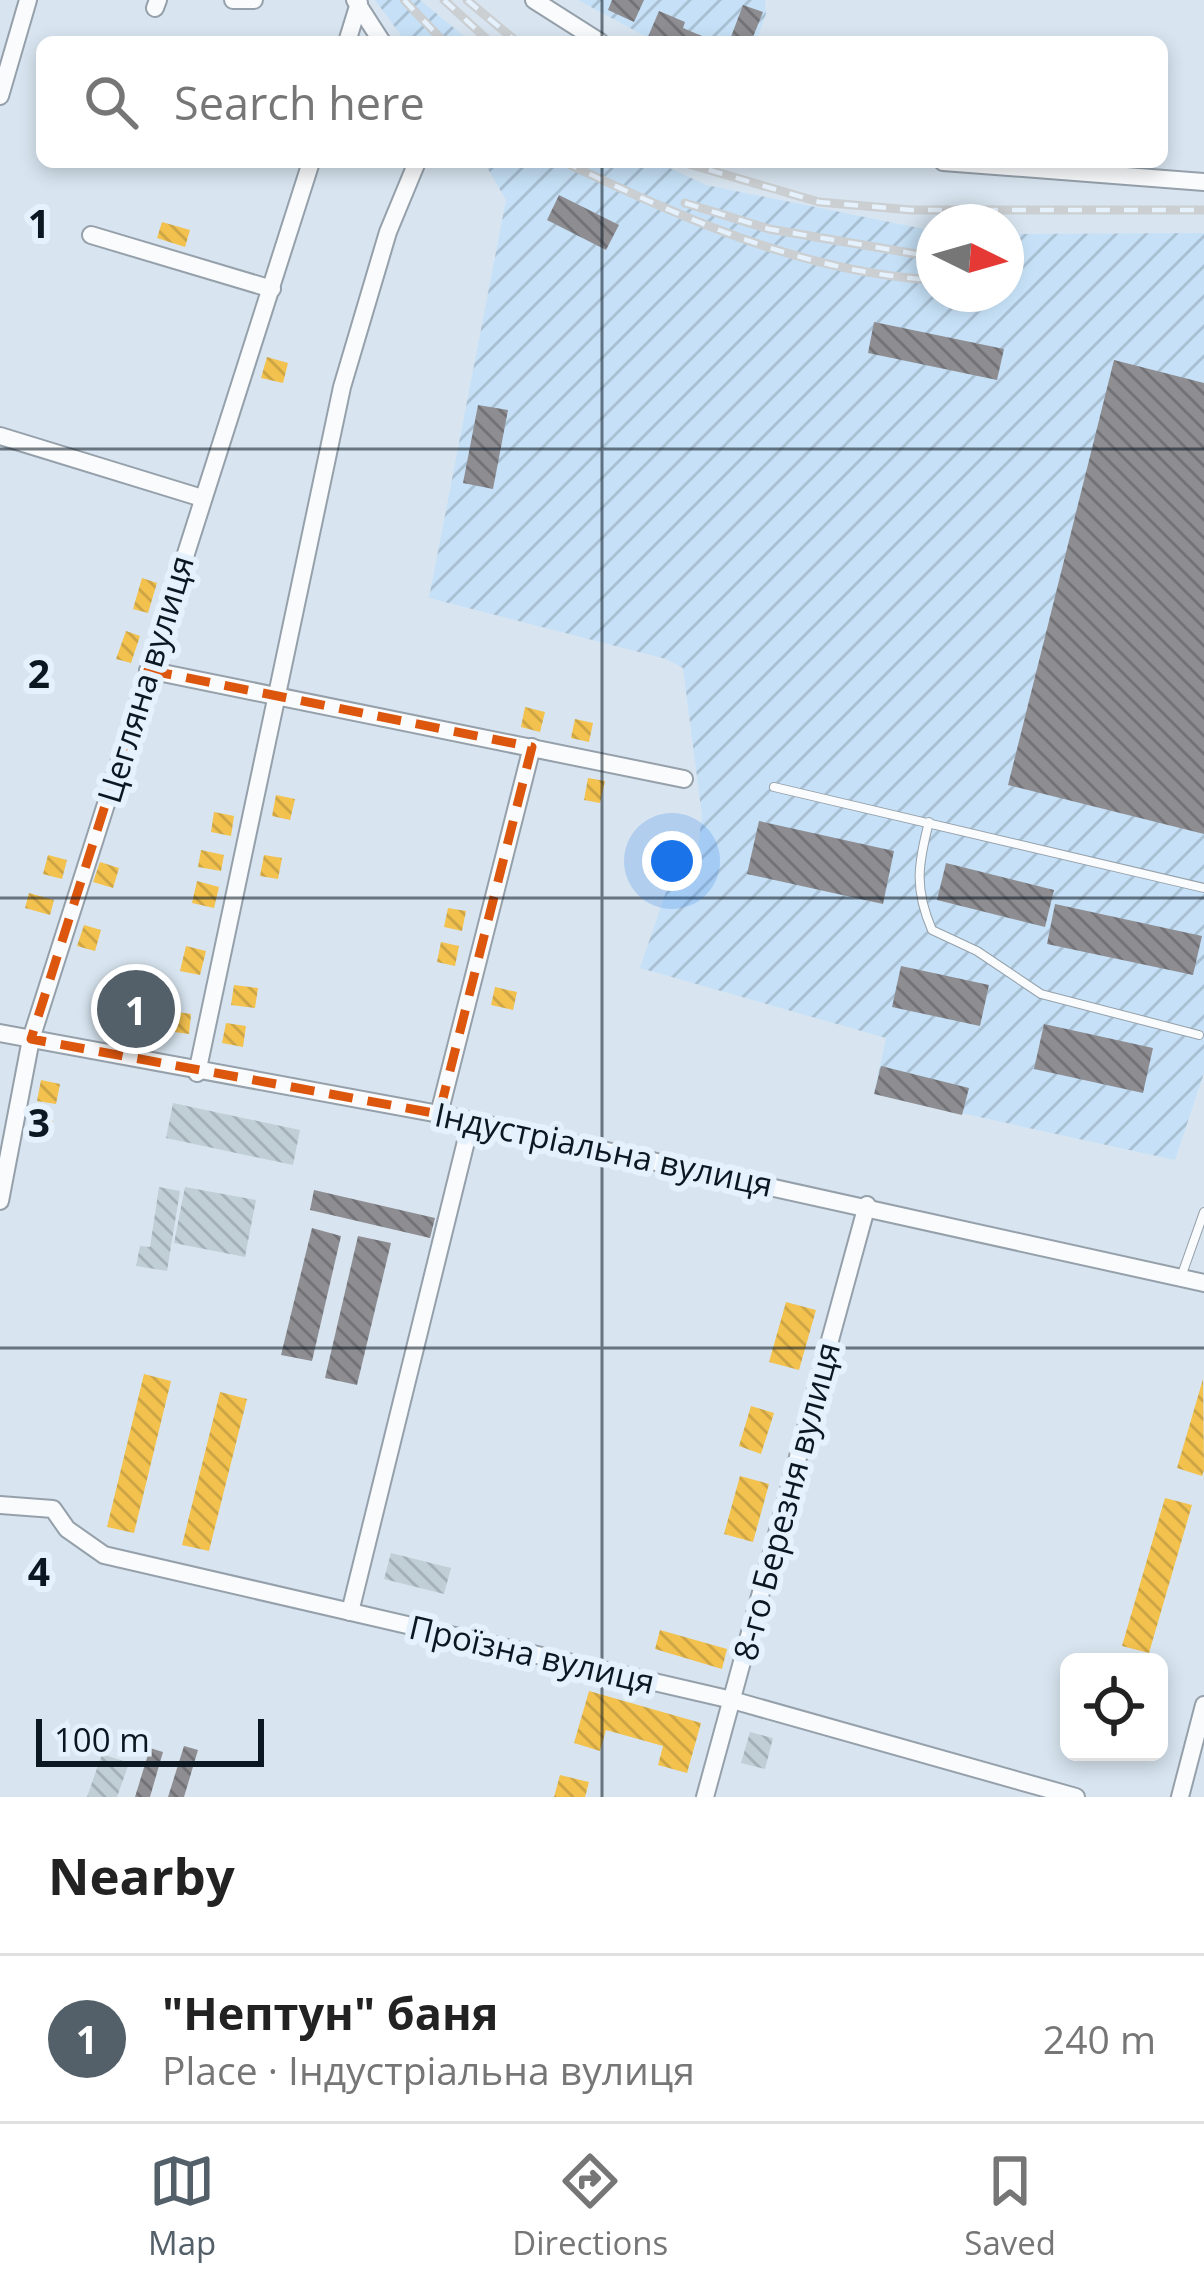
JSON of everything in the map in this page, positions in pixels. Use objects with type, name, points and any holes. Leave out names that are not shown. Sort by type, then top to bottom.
[{"type":"street","points":[[0,96],[28,0]]},
{"type":"street","points":[[233,0],[254,0]]},
{"type":"street","points":[[534,0],[591,36]]},
{"type":"street","points":[[348,36],[357,2]]},
{"type":"street","points":[[357,2],[378,36]]},
{"type":"street","name":"Цегляна вулиця","points":[[0,1201],[31,1039],[309,168]]},
{"type":"street","points":[[197,1073],[342,387],[388,232],[415,168]]},
{"type":"street","points":[[1021,168],[1204,182]]},
{"type":"street","points":[[92,235],[272,289]]},
{"type":"street","points":[[0,436],[202,498]]},
{"type":"street","points":[[148,670],[685,779]]},
{"type":"street","points":[[439,1114],[532,747]]},
{"type":"street","name":"Індустріальна вулиця","points":[[0,1033],[197,1073],[472,1120],[1204,1283]]},
{"type":"street","points":[[350,1612],[472,1120]]},
{"type":"street","name":"8-го Березня вулиця","points":[[705,1797],[867,1205]]},
{"type":"street","name":"Проїзна вулиця","points":[[0,1505],[53,1509],[67,1529],[104,1555],[732,1700],[1076,1797]]},
{"type":"street","points":[[1180,1797],[1204,1705]]},
{"type":"lane","points":[[774,788],[1204,888]]},
{"type":"lane","points":[[929,822],[916,872],[918,898],[932,930],[977,951],[1041,994],[1199,1035]]},
{"type":"lane","points":[[1181,1277],[1204,1212]]},
{"type":"highlighted area","points":[[148,670],[532,747],[439,1114],[31,1039]]},
{"type":"shaded area","points":[[375,0],[420,0],[464,36],[402,36]]},
{"type":"shaded area","points":[[578,0],[765,0],[766,14],[758,36],[645,36]]},
{"type":"shaded area","points":[[487,168],[670,168],[706,185],[916,227],[916,312],[1024,312],[1024,234],[1204,233],[1204,1073],[1175,1160],[874,1094],[886,1038],[640,968],[670,880],[696,864],[702,816],[683,668],[666,659],[429,598],[506,200]]},
{"type":"building: Homes","points":[[162,222],[190,230],[185,247],[157,238]]},
{"type":"building: Homes","points":[[267,357],[288,363],[283,383],[261,378]]},
{"type":"building: Homes","points":[[142,578],[157,583],[148,613],[133,609]]},
{"type":"building: Homes","points":[[126,631],[140,636],[131,663],[116,659]]},
{"type":"building: Homes","points":[[525,707],[545,712],[540,732],[521,727]]},
{"type":"building: Homes","points":[[575,719],[593,723],[589,742],[571,738]]},
{"type":"building: Homes","points":[[588,778],[605,781],[600,803],[584,800]]},
{"type":"building: Homes","points":[[276,795],[295,799],[290,820],[272,816]]},
{"type":"building: Homes","points":[[214,812],[234,816],[231,836],[211,832]]},
{"type":"building: Homes","points":[[201,850],[224,855],[221,871],[198,867]]},
{"type":"building: Homes","points":[[48,855],[67,860],[62,879],[43,874]]},
{"type":"building: Homes","points":[[264,855],[282,858],[278,879],[260,876]]},
{"type":"building: Homes","points":[[100,862],[119,868],[113,888],[93,882]]},
{"type":"building: Homes","points":[[197,881],[219,887],[214,908],[192,903]]},
{"type":"building: Homes","points":[[29,893],[54,900],[50,915],[25,908]]},
{"type":"building: Homes","points":[[448,908],[466,911],[462,931],[444,927]]},
{"type":"building: Homes","points":[[84,925],[101,930],[95,951],[77,946]]},
{"type":"building: Homes","points":[[441,942],[459,946],[455,966],[437,962]]},
{"type":"building: Homes","points":[[186,946],[206,951],[200,975],[180,971]]},
{"type":"building: Homes","points":[[104,977],[162,992],[150,1041],[125,1034],[130,1013],[97,1005]]},
{"type":"building: Homes","points":[[234,985],[258,988],[255,1008],[231,1005]]},
{"type":"building: Homes","points":[[495,987],[517,992],[513,1010],[491,1005]]},
{"type":"building: Homes","points":[[170,1011],[191,1014],[189,1034],[167,1031]]},
{"type":"building: Homes","points":[[226,1023],[246,1026],[243,1047],[222,1043]]},
{"type":"building: Homes","points":[[41,1080],[60,1084],[56,1104],[37,1101]]},
{"type":"building: Homes","points":[[33,1116],[53,1119],[51,1137],[31,1134]]},
{"type":"building: Homes","points":[[786,1302],[816,1310],[799,1370],[769,1362]]},
{"type":"building: Homes","points":[[144,1374],[171,1381],[134,1533],[107,1527]]},
{"type":"building: Homes","points":[[1203,1379],[1204,1470],[1202,1476],[1177,1468]]},
{"type":"building: Homes","points":[[220,1392],[247,1399],[209,1551],[182,1545]]},
{"type":"building: Homes","points":[[751,1406],[774,1413],[761,1454],[739,1446]]},
{"type":"building: Homes","points":[[740,1476],[769,1484],[753,1542],[724,1534]]},
{"type":"building: Homes","points":[[1165,1498],[1192,1505],[1149,1653],[1122,1646]]},
{"type":"building: Homes","points":[[660,1630],[727,1649],[722,1669],[655,1649]]},
{"type":"building: Homes","points":[[589,1691],[701,1723],[687,1773],[658,1765],[663,1746],[606,1730],[600,1751],[574,1743]]},
{"type":"building: Homes","points":[[560,1775],[589,1782],[585,1797],[554,1797]]},
{"type":"building: Industry","points":[[612,0],[644,0],[634,22],[608,10]]},
{"type":"building: Industry","points":[[743,5],[763,12],[753,36],[731,36]]},
{"type":"building: Industry","points":[[659,11],[702,36],[648,36]]},
{"type":"building: Industry","points":[[559,195],[619,225],[606,250],[547,220]]},
{"type":"building: Industry","points":[[874,322],[1004,349],[997,380],[868,353]]},
{"type":"building: Industry","points":[[1114,360],[1204,383],[1204,834],[1008,785]]},
{"type":"building: Industry","points":[[478,405],[508,410],[493,489],[463,483]]},
{"type":"building: Industry","points":[[759,821],[894,851],[883,904],[747,874]]},
{"type":"building: Industry","points":[[946,863],[1054,890],[1045,927],[937,900]]},
{"type":"building: Industry","points":[[1055,904],[1202,936],[1193,975],[1047,944]]},
{"type":"building: Industry","points":[[901,966],[989,985],[980,1026],[892,1007]]},
{"type":"building: Industry","points":[[1044,1024],[1153,1048],[1143,1093],[1034,1069]]},
{"type":"building: Industry","points":[[881,1066],[969,1088],[962,1115],[874,1094]]},
{"type":"building: Industry","points":[[314,1190],[435,1218],[430,1238],[310,1210]]},
{"type":"building: Industry","points":[[312,1228],[341,1236],[312,1361],[281,1355]]},
{"type":"building: Industry","points":[[358,1236],[391,1243],[357,1385],[325,1378]]},
{"type":"building: Industry","points":[[184,1746],[198,1750],[184,1797],[168,1797]]},
{"type":"building: Industry","points":[[150,1748],[163,1752],[150,1797],[135,1797]]},
{"type":"building: Other","points":[[173,1103],[300,1130],[293,1165],[166,1138]]},
{"type":"building: Other","points":[[159,1187],[180,1191],[167,1271],[136,1266],[140,1246],[150,1247]]},
{"type":"building: Other","points":[[185,1187],[256,1200],[245,1257],[174,1243]]},
{"type":"building: Other","points":[[391,1553],[451,1568],[444,1594],[384,1579]]},
{"type":"building: Other","points":[[750,1732],[773,1738],[765,1769],[741,1763]]},
{"type":"building: Other","points":[[102,1754],[129,1763],[117,1797],[87,1797]]},
{"type":"railway","points":[[404,0],[438,36]]},
{"type":"railway","points":[[444,0],[483,36]]},
{"type":"railway","points":[[467,0],[510,36]]},
{"type":"railway","points":[[577,168],[698,222],[790,254],[916,278]]},
{"type":"railway","points":[[703,168],[819,202],[911,210],[1204,210]]},
{"type":"railway","points":[[685,203],[769,229],[916,254]]},
{"type":"place","name":"\"Нептун\" баня","points":[[136,1009]]}]
